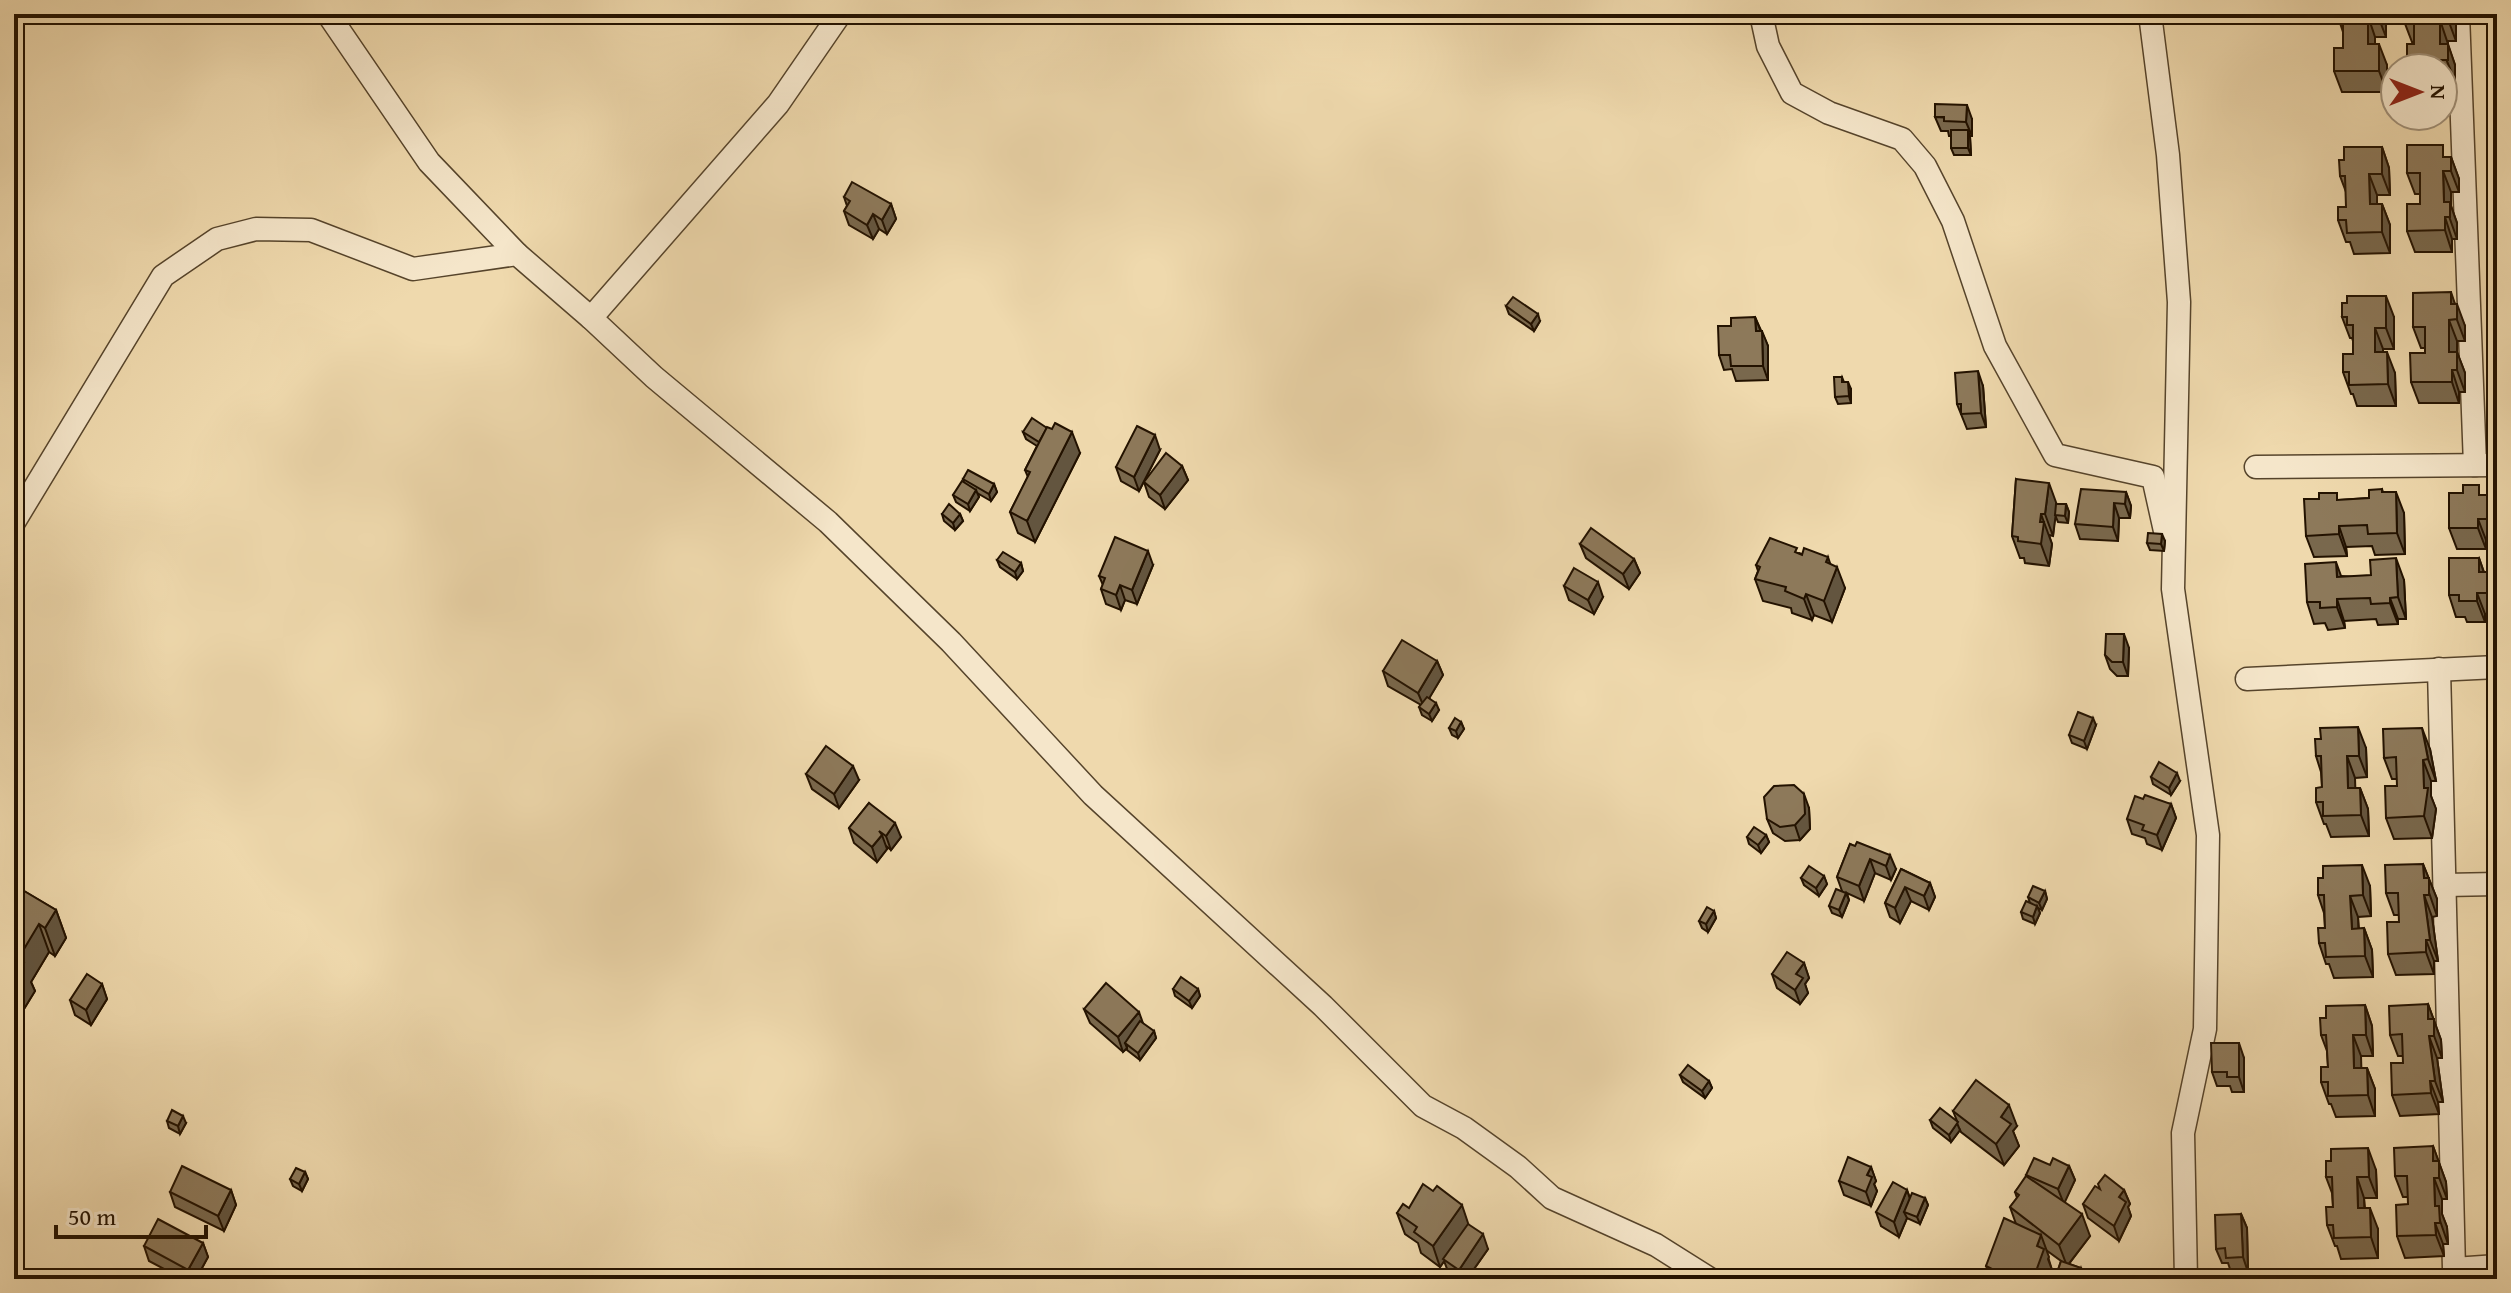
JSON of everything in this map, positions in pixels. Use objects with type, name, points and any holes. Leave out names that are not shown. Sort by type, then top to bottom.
[{"type":"street","points":[[328,14],[429,162],[517,254],[654,377],[828,522],[951,642],[1093,795],[1323,1006],[1423,1106],[1464,1128],[1518,1167],[1552,1198],[1656,1245],[1710,1279]]},
{"type":"street","points":[[591,318],[778,104],[840,14]]},
{"type":"street","points":[[1761,14],[1768,46],[1792,93],[1829,113],[1902,139],[1925,166],[1953,221],[1995,346],[2055,455],[2153,477],[2173,589],[2208,835],[2205,1029],[2183,1133],[2186,1279]]},
{"type":"street","points":[[2150,14],[2168,155],[2179,302],[2173,589]]},
{"type":"street","points":[[2256,467],[2486,465],[2458,14]]},
{"type":"street","points":[[14,522],[163,276],[217,239],[256,229],[311,230],[413,269],[517,254]]},
{"type":"street","points":[[2247,679],[2497,667]]},
{"type":"street","points":[[2439,669],[2454,1269],[2497,1266]]},
{"type":"street","points":[[2445,885],[2497,884]]},
{"type":"building","points":[[2337,14],[2378,14],[2368,16],[2368,44],[2379,44],[2379,71],[2334,71],[2334,48],[2343,48],[2343,15]]},
{"type":"building","points":[[2404,14],[2449,14],[2449,20],[2440,20],[2440,44],[2448,44],[2448,52],[2407,52],[2407,44],[2414,44],[2414,21],[2404,21]]},
{"type":"building","points":[[1935,104],[1967,105],[1966,122],[1944,121],[1944,117],[1935,117]]},
{"type":"building","points":[[1951,130],[1968,130],[1968,148],[1951,148]]},
{"type":"building","points":[[2407,145],[2443,145],[2443,157],[2451,157],[2451,171],[2443,171],[2444,202],[2450,202],[2450,217],[2445,217],[2445,230],[2407,231],[2407,204],[2420,204],[2420,173],[2407,173]]},
{"type":"building","points":[[2344,147],[2382,147],[2382,174],[2369,174],[2370,204],[2382,204],[2382,232],[2347,233],[2346,220],[2338,220],[2338,207],[2346,207],[2345,176],[2340,176],[2339,160],[2344,160]]},
{"type":"building","points":[[852,182],[891,204],[882,220],[873,214],[867,225],[844,211],[850,201],[844,197]]},
{"type":"building","points":[[2451,292],[2451,304],[2457,304],[2457,319],[2449,320],[2449,352],[2457,352],[2457,370],[2452,370],[2452,382],[2411,382],[2410,353],[2425,353],[2425,327],[2413,327],[2413,293]]},
{"type":"building","points":[[2347,296],[2386,296],[2386,328],[2375,328],[2375,352],[2387,352],[2388,384],[2349,385],[2349,372],[2343,372],[2343,354],[2353,354],[2353,325],[2347,325],[2347,317],[2342,317],[2342,303],[2347,303]]},
{"type":"building","points":[[1513,297],[1538,314],[1531,324],[1506,306]]},
{"type":"building","points":[[1755,317],[1756,331],[1762,331],[1763,366],[1731,366],[1730,355],[1719,355],[1718,326],[1731,326],[1731,318]]},
{"type":"building","points":[[1978,371],[1981,413],[1961,414],[1961,404],[1957,404],[1955,373]]},
{"type":"building","points":[[1834,377],[1842,377],[1842,382],[1848,382],[1849,396],[1835,397]]},
{"type":"building","points":[[1032,418],[1047,428],[1039,442],[1023,432]]},
{"type":"building","points":[[1055,423],[1072,432],[1027,521],[1010,512],[1030,472],[1025,470],[1047,427],[1052,429]]},
{"type":"building","points":[[1137,426],[1155,435],[1134,477],[1116,467]]},
{"type":"building","points":[[1166,453],[1182,466],[1160,495],[1144,482]]},
{"type":"building","points":[[968,470],[994,484],[989,494],[963,479]]},
{"type":"building","points":[[2016,479],[2049,483],[2045,514],[2041,514],[2040,522],[2044,522],[2041,544],[2018,541],[2018,537],[2012,536]]},
{"type":"building","points":[[962,481],[976,490],[968,504],[953,495]]},
{"type":"building","points":[[2463,485],[2479,485],[2479,495],[2497,495],[2497,519],[2478,519],[2478,528],[2449,528],[2449,493],[2463,493]]},
{"type":"building","points":[[2081,489],[2126,492],[2125,504],[2114,503],[2113,527],[2075,524]]},
{"type":"building","points":[[2382,489],[2382,492],[2396,492],[2397,533],[2368,534],[2367,525],[2339,526],[2339,534],[2306,536],[2304,499],[2319,499],[2319,493],[2337,493],[2337,500],[2369,498],[2369,490]]},
{"type":"building","points":[[949,504],[960,514],[953,523],[942,514]]},
{"type":"building","points":[[2056,504],[2066,504],[2065,516],[2055,515]]},
{"type":"building","points":[[1591,528],[1634,559],[1623,574],[1580,544]]},
{"type":"building","points":[[2148,533],[2162,534],[2161,544],[2147,543]]},
{"type":"building","points":[[1115,537],[1148,551],[1132,590],[1120,585],[1116,595],[1101,589],[1105,578],[1099,576]]},
{"type":"building","points":[[1770,538],[1797,548],[1795,552],[1802,555],[1804,548],[1828,557],[1826,562],[1837,567],[1824,601],[1806,594],[1804,599],[1785,591],[1786,587],[1755,579],[1760,567],[1756,565]]},
{"type":"building","points":[[1003,552],[1021,563],[1015,572],[997,560]]},
{"type":"building","points":[[2396,558],[2398,597],[2390,598],[2390,603],[2371,604],[2370,598],[2337,599],[2337,607],[2320,608],[2320,602],[2307,602],[2305,564],[2336,562],[2337,577],[2371,575],[2370,560]]},
{"type":"building","points":[[2449,558],[2479,558],[2479,572],[2497,572],[2497,593],[2477,593],[2477,601],[2459,601],[2459,595],[2449,595]]},
{"type":"building","points":[[1574,568],[1598,582],[1588,600],[1564,586]]},
{"type":"building","points":[[2106,634],[2124,634],[2123,662],[2112,662],[2105,655]]},
{"type":"building","points":[[1402,640],[1437,661],[1418,693],[1383,671]]},
{"type":"building","points":[[1427,697],[1436,703],[1429,714],[1419,707]]},
{"type":"building","points":[[2078,712],[2093,718],[2084,741],[2069,735]]},
{"type":"building","points":[[1455,718],[1461,722],[1456,731],[1449,728]]},
{"type":"building","points":[[2358,727],[2359,756],[2347,756],[2348,788],[2360,788],[2361,815],[2323,816],[2323,802],[2316,802],[2316,788],[2322,787],[2321,756],[2316,756],[2315,739],[2321,739],[2320,728]]},
{"type":"building","points":[[2422,728],[2428,759],[2423,760],[2424,788],[2428,788],[2424,816],[2386,818],[2385,786],[2397,786],[2396,757],[2384,758],[2383,729]]},
{"type":"building","points":[[826,746],[853,766],[834,794],[806,774]]},
{"type":"building","points":[[2159,762],[2177,773],[2169,788],[2151,777]]},
{"type":"building","points":[[1794,785],[1804,794],[1805,814],[1795,825],[1780,827],[1767,819],[1764,797],[1774,786]]},
{"type":"building","points":[[2145,795],[2171,804],[2157,835],[2142,830],[2144,825],[2127,819],[2135,796],[2143,799]]},
{"type":"building","points":[[869,803],[895,823],[886,836],[879,831],[882,835],[872,847],[849,828]]},
{"type":"building","points":[[1754,827],[1766,835],[1758,845],[1747,837]]},
{"type":"building","points":[[1857,842],[1890,855],[1886,866],[1870,859],[1859,886],[1837,877],[1850,844],[1855,846]]},
{"type":"building","points":[[2423,864],[2424,878],[2429,878],[2429,895],[2424,895],[2430,940],[2426,940],[2426,952],[2388,954],[2387,922],[2399,922],[2398,893],[2386,893],[2385,865]]},
{"type":"building","points":[[2362,865],[2363,895],[2350,896],[2352,929],[2364,928],[2365,956],[2326,957],[2325,943],[2319,943],[2318,928],[2325,928],[2324,895],[2318,895],[2318,878],[2323,878],[2323,866]]},
{"type":"building","points":[[1809,866],[1824,876],[1816,888],[1801,878]]},
{"type":"building","points":[[1901,869],[1930,883],[1924,896],[1905,887],[1895,908],[1885,903]]},
{"type":"building","points":[[14,885],[56,910],[45,928],[39,924],[18,959],[24,963],[14,980],[14,936],[21,925],[14,920]]},
{"type":"building","points":[[2033,886],[2045,891],[2039,903],[2028,897]]},
{"type":"building","points":[[1836,889],[1846,893],[1839,910],[1829,906]]},
{"type":"building","points":[[2026,901],[2037,906],[2033,917],[2021,912]]},
{"type":"building","points":[[1707,907],[1714,911],[1706,924],[1699,921]]},
{"type":"building","points":[[1787,952],[1804,963],[1796,974],[1803,978],[1795,990],[1772,974]]},
{"type":"building","points":[[87,974],[102,984],[86,1010],[70,1000]]},
{"type":"building","points":[[1181,977],[1198,989],[1189,1001],[1173,989]]},
{"type":"building","points":[[1106,983],[1139,1012],[1118,1037],[1084,1009]]},
{"type":"building","points":[[2428,1004],[2428,1019],[2434,1019],[2434,1036],[2429,1036],[2435,1081],[2430,1081],[2431,1093],[2392,1095],[2391,1063],[2403,1063],[2402,1034],[2390,1035],[2389,1006]]},
{"type":"building","points":[[2365,1005],[2366,1035],[2353,1035],[2354,1068],[2367,1068],[2368,1095],[2328,1096],[2328,1082],[2321,1082],[2321,1067],[2328,1067],[2326,1035],[2321,1035],[2320,1018],[2326,1018],[2326,1006]]},
{"type":"building","points":[[1140,1021],[1154,1031],[1138,1053],[1125,1043]]},
{"type":"building","points":[[2211,1043],[2239,1043],[2239,1077],[2227,1077],[2227,1072],[2212,1072]]},
{"type":"building","points":[[1688,1065],[1709,1081],[1702,1091],[1680,1075]]},
{"type":"building","points":[[1976,1080],[2009,1105],[2001,1117],[2011,1124],[1996,1144],[1953,1111]]},
{"type":"building","points":[[1940,1108],[1958,1122],[1949,1135],[1930,1120]]},
{"type":"building","points":[[172,1110],[183,1116],[178,1126],[167,1121]]},
{"type":"building","points":[[2433,1146],[2433,1161],[2439,1161],[2439,1178],[2434,1178],[2435,1206],[2439,1206],[2440,1223],[2435,1223],[2436,1235],[2397,1236],[2396,1205],[2408,1204],[2407,1176],[2395,1176],[2394,1148]]},
{"type":"building","points":[[2368,1148],[2369,1177],[2357,1177],[2358,1208],[2370,1208],[2371,1237],[2334,1238],[2333,1225],[2327,1225],[2326,1207],[2333,1207],[2332,1177],[2326,1177],[2326,1161],[2331,1161],[2331,1149]]},
{"type":"building","points":[[1848,1157],[1871,1167],[1867,1175],[1872,1177],[1866,1192],[1839,1181]]},
{"type":"building","points":[[2034,1158],[2050,1165],[2053,1158],[2069,1166],[2058,1189],[2026,1175]]},
{"type":"building","points":[[182,1166],[231,1190],[218,1216],[170,1192]]},
{"type":"building","points":[[296,1168],[305,1172],[299,1184],[290,1179]]},
{"type":"building","points":[[2105,1175],[2124,1190],[2119,1197],[2126,1202],[2114,1226],[2083,1204],[2095,1186],[2100,1189],[2098,1184]]},
{"type":"building","points":[[2026,1176],[2082,1214],[2059,1245],[2010,1207],[2019,1195],[2015,1192]]},
{"type":"building","points":[[1893,1182],[1907,1190],[1894,1222],[1876,1212]]},
{"type":"building","points":[[1423,1184],[1433,1191],[1437,1186],[1462,1205],[1433,1246],[1414,1232],[1417,1227],[1397,1213],[1403,1204],[1409,1208]]},
{"type":"building","points":[[1912,1193],[1925,1198],[1917,1217],[1904,1212]]},
{"type":"building","points":[[2241,1214],[2243,1257],[2226,1258],[2225,1248],[2216,1249],[2215,1215]]},
{"type":"building","points":[[2004,1218],[2041,1235],[2037,1246],[2044,1249],[2035,1274],[2023,1270],[2020,1279],[2012,1279],[1986,1266]]},
{"type":"building","points":[[158,1219],[203,1243],[188,1270],[144,1246]]},
{"type":"building","points":[[1468,1224],[1483,1234],[1459,1270],[1443,1259]]},
{"type":"building","points":[[2061,1261],[2081,1268],[2077,1279],[2055,1279]]},
{"type":"building","points":[[2250,1269],[2251,1279],[2233,1279],[2232,1270]]}]
